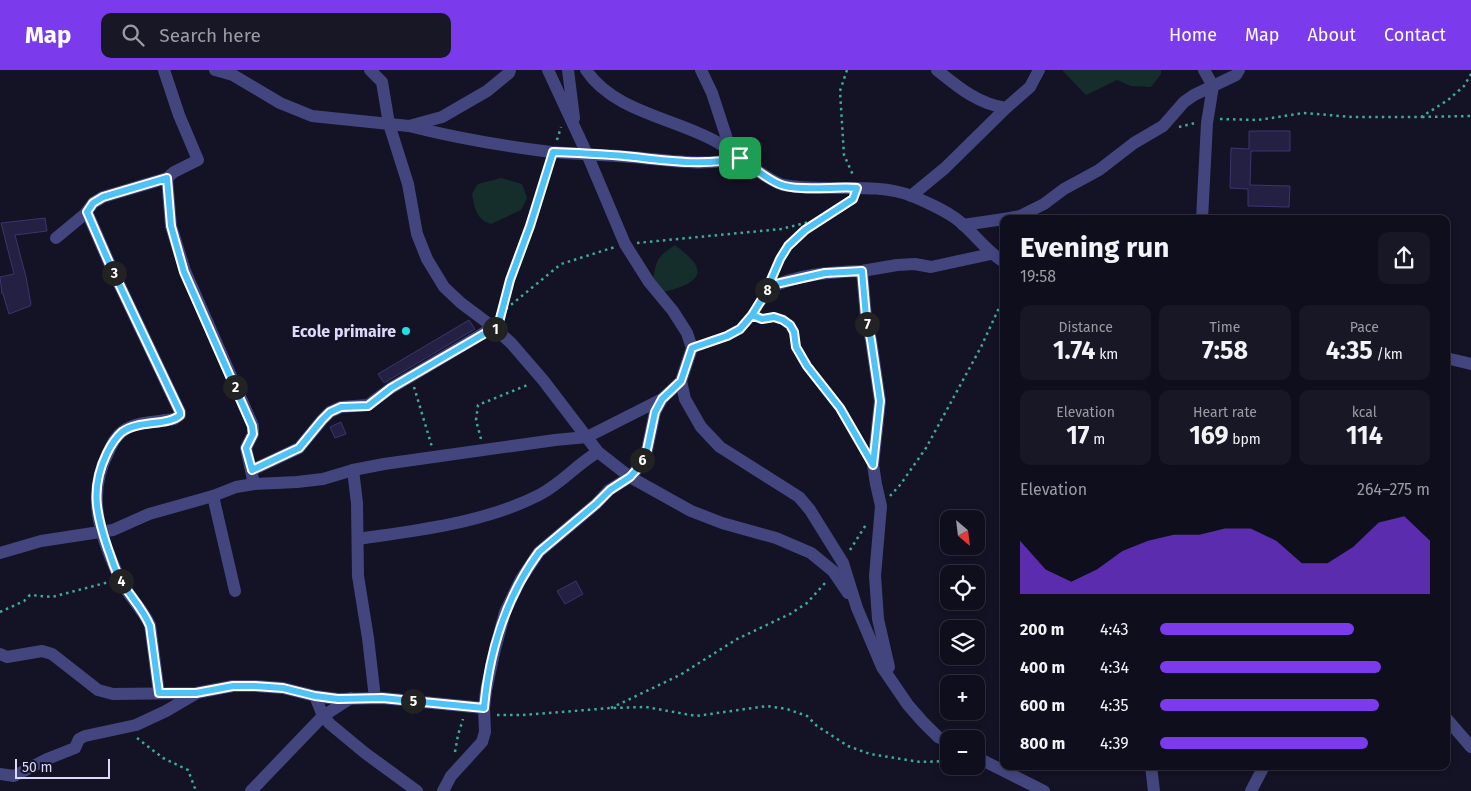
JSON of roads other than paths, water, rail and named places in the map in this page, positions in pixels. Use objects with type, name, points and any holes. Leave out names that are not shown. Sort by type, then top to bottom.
[{"type":"street","points":[[56,238],[87,212],[93,203],[103,197],[167,178],[174,172],[197,162],[198,159],[179,115],[164,70]]},
{"type":"street","points":[[214,70],[233,75],[252,84],[280,102],[312,116],[409,126],[444,135],[553,152],[685,163],[729,160],[736,154]]},
{"type":"street","points":[[370,70],[383,76],[390,124],[408,184],[416,234],[427,259],[444,287],[461,304],[495,329],[522,354],[598,452],[630,477],[691,511],[722,523],[776,538],[811,553],[834,571],[857,608]]},
{"type":"street","points":[[409,126],[442,117],[464,105],[486,91],[509,73],[510,70]]},
{"type":"street","points":[[0,552],[41,541],[102,532],[128,524],[149,514],[213,496],[236,487],[323,479],[353,470],[587,437],[662,399],[681,381],[692,348],[687,333],[673,311],[649,282],[625,244],[587,154],[548,70]]},
{"type":"street","points":[[568,70],[576,133]]},
{"type":"street","points":[[586,70],[592,80],[610,96],[715,141],[781,185],[857,188],[897,192],[911,196],[941,209],[963,225],[992,254],[1000,259]]},
{"type":"street","points":[[701,70],[736,154]]},
{"type":"street","points":[[937,70],[972,98],[992,106],[1006,108]]},
{"type":"street","points":[[911,196],[945,168],[1030,87],[1039,70]]},
{"type":"street","points":[[1202,215],[1208,119],[1213,86],[1204,70]]},
{"type":"street","points":[[1022,215],[1044,204],[1064,189],[1099,170],[1134,143],[1163,126],[1184,102],[1236,75],[1239,70]]},
{"type":"street","points":[[167,178],[171,226],[184,272],[252,426],[253,434],[246,448],[254,484]]},
{"type":"street","points":[[87,212],[180,412],[180,415],[174,419],[135,425],[124,430],[115,438],[97,478],[96,500],[102,532],[120,580],[146,617],[150,626],[159,693]]},
{"type":"street","points":[[963,225],[1000,220]]},
{"type":"street","points":[[768,289],[776,284],[825,273],[862,271],[896,265],[915,264],[931,267],[992,254]]},
{"type":"street","points":[[862,271],[866,317],[880,401],[873,465],[881,506],[875,576],[878,619],[894,685]]},
{"type":"street","points":[[252,470],[299,448],[330,412],[341,407],[368,406],[391,388],[495,329]]},
{"type":"street","points":[[1450,359],[1471,364]]},
{"type":"street","points":[[681,381],[685,399],[701,427],[714,440],[743,462],[799,497],[810,510],[843,563],[857,608],[882,667],[922,721],[940,738]]},
{"type":"street","points":[[443,791],[451,776],[482,742],[485,732],[484,711],[486,691],[505,612],[532,561],[539,552],[610,490],[630,477],[639,467],[647,450],[655,412],[662,399]]},
{"type":"street","points":[[358,539],[453,524],[517,505],[551,488],[583,461],[598,452]]},
{"type":"street","points":[[353,470],[357,503],[358,576],[375,698]]},
{"type":"street","points":[[213,496],[235,591]]},
{"type":"street","points":[[0,654],[7,657],[42,651],[52,654],[98,690],[113,694],[196,693],[233,686],[255,686],[283,688],[315,696],[338,699],[375,698],[484,711]]},
{"type":"street","points":[[0,774],[14,776],[21,774],[47,759],[75,748],[79,739],[84,736],[120,730],[150,720],[196,693]]},
{"type":"street","points":[[315,696],[323,716],[365,753],[417,791]]},
{"type":"street","points":[[251,791],[323,716],[351,698]]},
{"type":"street","points":[[1450,723],[1471,747]]},
{"type":"street","points":[[985,762],[1000,769]]},
{"type":"street","points":[[1002,770],[1044,791]]},
{"type":"street","points":[[1151,770],[1154,791]]},
{"type":"street","points":[[1251,791],[1262,770]]},
{"type":"place","name":"Ecole primaire","points":[[406,331]]}]
